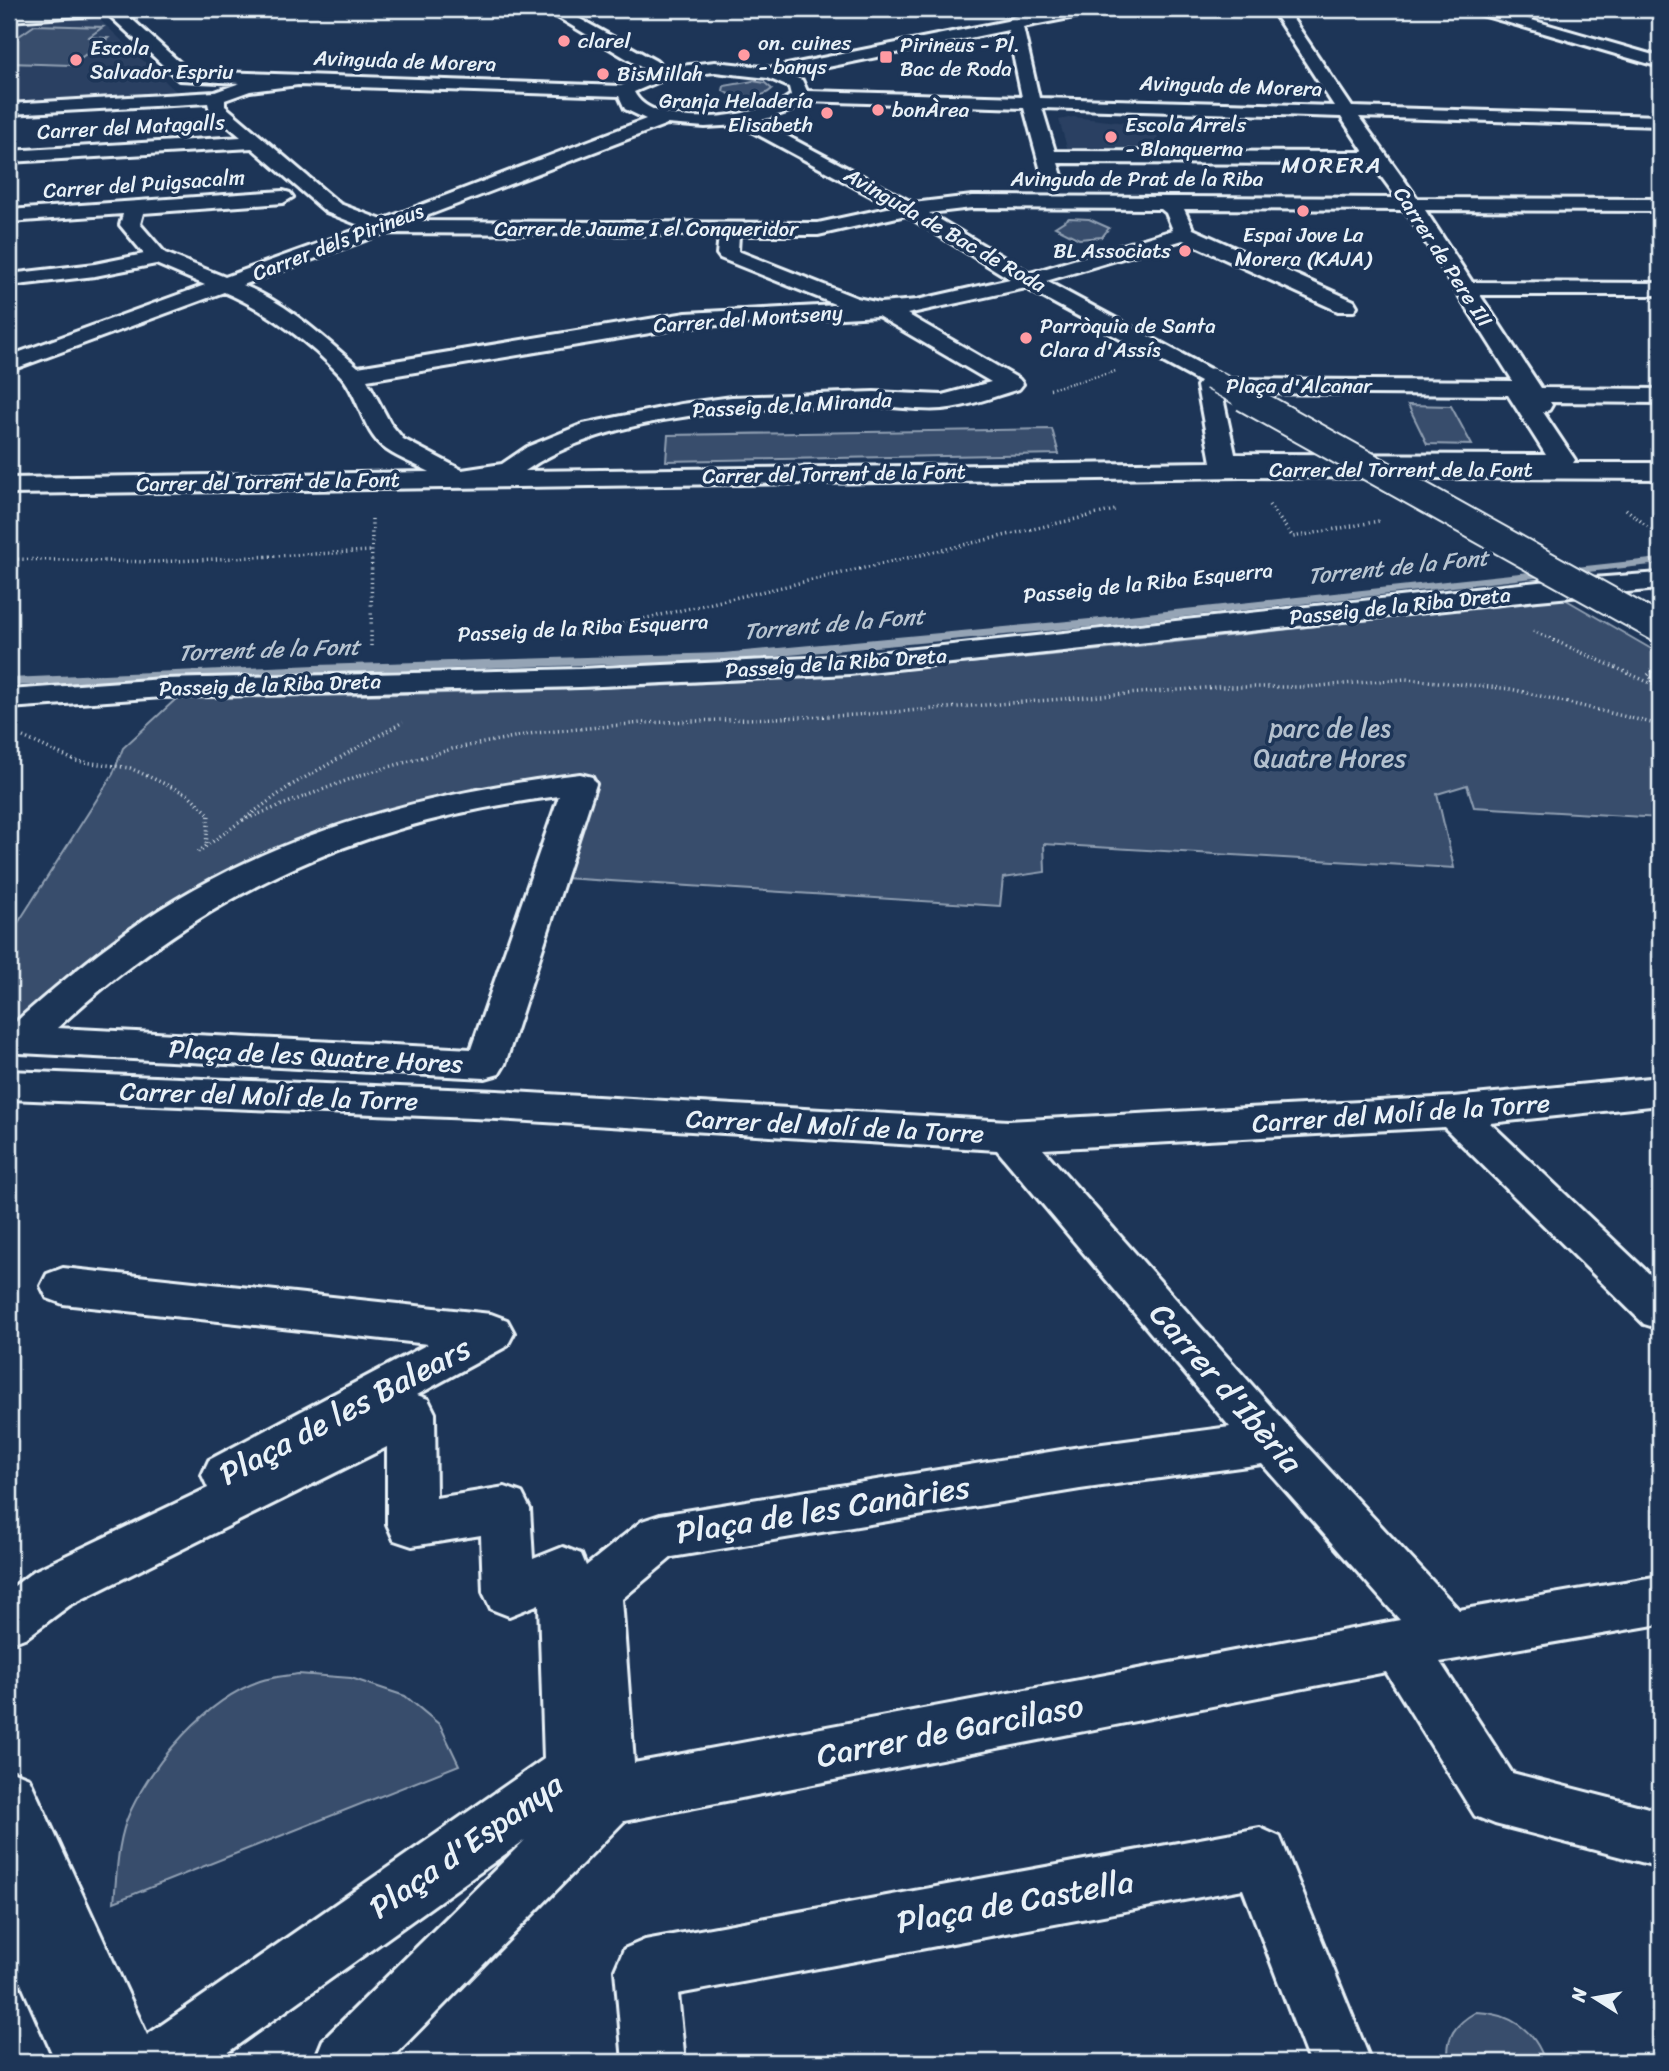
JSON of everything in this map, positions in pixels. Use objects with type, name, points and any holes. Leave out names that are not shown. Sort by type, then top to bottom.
[{"type":"street","name":"Avinguda de Morera","points":[[111,9],[185,76],[625,91]]},
{"type":"street","points":[[9,16],[119,9]]},
{"type":"street","points":[[551,9],[650,64],[660,73]]},
{"type":"street","points":[[999,9],[1000,15],[1037,9]]},
{"type":"street","points":[[772,73],[1014,22],[1090,9]]},
{"type":"street","name":"Carrer de Pere III","points":[[1279,9],[1377,158],[1410,203],[1524,391],[1583,471]]},
{"type":"street","points":[[1477,9],[1660,62]]},
{"type":"street","points":[[1504,9],[1622,51]]},
{"type":"street","points":[[1553,15],[1622,51]]},
{"type":"street","points":[[1014,22],[1032,103],[1054,182]]},
{"type":"street","points":[[667,54],[693,68]]},
{"type":"street","points":[[693,68],[737,68],[772,73],[796,84],[800,96],[797,102],[776,112],[713,122],[666,118],[630,107],[625,91],[637,81],[660,73],[693,68]]},
{"type":"street","points":[[9,109],[217,97],[247,86],[297,80]]},
{"type":"street","name":"Avinguda de Morera","points":[[800,96],[1660,121]]},
{"type":"street","points":[[217,97],[216,107],[332,208],[382,228]]},
{"type":"street","name":"Avinguda de Bac de Roda","points":[[776,112],[793,124],[979,223],[970,214],[972,208],[1000,204],[1166,203]]},
{"type":"street","points":[[1055,114],[1172,125]]},
{"type":"street","name":"Carrer dels Pirineus","points":[[9,364],[382,228],[441,202],[666,118]]},
{"type":"street","name":"Avinguda de Bac de Roda","points":[[742,119],[908,209],[1026,279],[1229,372],[1562,546]]},
{"type":"street","points":[[1640,120],[1660,140]]},
{"type":"street","name":"Carrer del Matagalls","points":[[9,158],[256,142]]},
{"type":"street","points":[[1048,157],[1377,158]]},
{"type":"street","name":"Carrer del Puigsacalm","points":[[9,216],[283,197]]},
{"type":"street","points":[[1166,203],[1175,210],[1192,237],[1346,306]]},
{"type":"street","name":"Avinguda de Prat de la Riba","points":[[908,209],[940,204],[1660,205]]},
{"type":"street","points":[[135,207],[130,225],[158,257],[228,284],[258,299],[299,327],[353,375],[379,425],[394,444],[438,466],[457,479]]},
{"type":"street","name":"Carrer de Jaume I el Conqueridor","points":[[382,228],[818,229],[908,209]]},
{"type":"street","points":[[729,230],[727,254],[851,303],[884,310]]},
{"type":"street","name":"Carrer del Montseny","points":[[353,375],[685,320],[884,310],[952,301],[1026,279],[1050,262],[1192,237]]},
{"type":"street","points":[[9,280],[84,272],[158,257]]},
{"type":"street","name":"Avinguda de Bac de Roda","points":[[1050,262],[1086,285]]},
{"type":"street","points":[[1463,288],[1660,289]]},
{"type":"street","name":"Passeig de la Miranda","points":[[457,479],[510,470],[536,452],[592,429],[681,411],[732,404],[874,399],[942,402],[1011,384],[884,310]]},
{"type":"street","name":"Avinguda de Bac de Roda","points":[[1229,372],[1660,629]]},
{"type":"street","name":"Plaça d'Alcanar","points":[[1209,386],[1511,387],[1524,391],[1562,460],[1560,463],[1224,462],[1209,386]]},
{"type":"street","points":[[1524,391],[1660,396]]},
{"type":"street","name":"Carrer del Torrent de la Font","points":[[9,486],[1241,469],[1660,471]]},
{"type":"street","points":[[1587,560],[1660,600]]},
{"type":"street","name":"Passeig de la Riba Dreta","points":[[9,699],[163,688],[608,677],[850,665],[1463,599],[1660,581]]},
{"type":"street","name":"Plaça de les Quatre Hores","points":[[580,784],[485,1064],[20,1040],[100,968],[153,929],[218,889],[256,871],[327,840],[428,809],[514,791],[580,784]]},
{"type":"street","name":"Carrer del Molí de la Torre","points":[[9,1085],[497,1105],[1008,1136],[1453,1112],[1660,1091]]},
{"type":"street","points":[[1453,1112],[1660,1311]]},
{"type":"street","name":"Carrer d'Ibèria","points":[[1008,1136],[1272,1442],[1424,1641],[1495,1796],[1660,1839]]},
{"type":"street","name":"Plaça de les Balears","points":[[9,1600],[36,1577],[491,1333],[63,1286]]},
{"type":"street","name":"Plaça d'Espanya","points":[[9,1620],[52,1588],[411,1413],[412,1524],[505,1509],[509,1591],[562,1570],[572,1773],[162,2062]]},
{"type":"street","name":"Plaça de les Canàries","points":[[609,1796],[596,1589],[660,1536],[1080,1468],[1272,1442]]},
{"type":"street","name":"Carrer de Garcilaso","points":[[609,1796],[1424,1641],[1660,1600]]},
{"type":"street","points":[[345,2062],[609,1796]]},
{"type":"street","points":[[9,1798],[127,2062]]},
{"type":"street","name":"Plaça de Castella","points":[[654,2062],[645,1970],[1260,1857],[1340,2062]]},
{"type":"street","points":[[9,1890],[88,2062]]},
{"type":"path","points":[[1043,391],[1122,370]]},
{"type":"path","points":[[549,640],[1115,510]]},
{"type":"path","points":[[1640,521],[1660,537]]},
{"type":"path","points":[[1653,531],[1660,530]]},
{"type":"path","points":[[9,559],[156,562],[372,551],[371,653]]},
{"type":"path","points":[[1463,599],[1658,687]]},
{"type":"path","points":[[1658,687],[1648,675],[1651,671],[1660,670]]},
{"type":"path","points":[[243,820],[300,796],[409,761],[484,742],[553,732],[720,718],[906,712],[1221,687],[1319,686],[1360,680],[1418,679],[1491,686],[1660,725]]},
{"type":"path","points":[[21,736],[62,757],[130,768],[189,795],[209,814],[206,846]]},
{"type":"shaded area","name":"Escola Salvador Espriu","points":[[99,19],[182,97],[9,107],[9,23]]},
{"type":"shaded area","name":"Escola Arrels - Blanquerna","points":[[1073,117],[1153,126],[1164,154],[1069,154],[1059,120]]},
{"type":"green space","points":[[35,25],[103,27],[89,37],[108,38],[71,65],[9,63],[9,43]]},
{"type":"green space","points":[[753,81],[765,83],[772,89],[762,95],[748,97],[723,91],[724,86]]},
{"type":"green space","points":[[1069,218],[1089,219],[1109,228],[1102,237],[1079,239],[1055,227]]},
{"type":"green space","points":[[1408,405],[1451,406],[1472,445],[1427,444]]},
{"type":"green space","points":[[1052,429],[1059,454],[666,461],[668,435]]},
{"type":"green space","name":"parc de les Quatre Hores","points":[[1563,598],[1660,654],[1660,818],[1474,807],[1467,785],[1437,794],[1454,868],[1044,844],[1045,872],[1003,878],[1000,906],[548,877],[580,785],[514,791],[255,871],[20,1040],[9,1040],[9,937],[113,774],[123,748],[176,699],[569,689],[805,677],[1090,651]]},
{"type":"green space","points":[[298,1674],[351,1678],[405,1696],[440,1725],[459,1765],[114,1902],[122,1834],[140,1793],[167,1753],[201,1717],[220,1702],[265,1680]]},
{"type":"green space","points":[[1476,2012],[1499,2016],[1519,2025],[1535,2040],[1545,2062],[1449,2062],[1449,2045],[1453,2032],[1462,2021]]},
{"type":"waterway","name":"Torrent de la Font","points":[[9,682],[316,669],[723,657],[1101,622],[1660,561]]},
{"type":"place","name":"clarel","points":[[564,41]]},
{"type":"place","name":"on. cuines - banys","points":[[744,55]]},
{"type":"place","name":"Pirineus - Pl. Bac de Roda","points":[[886,57]]},
{"type":"place","name":"Escola Salvador Espriu","points":[[76,60]]},
{"type":"place","name":"BisMillah","points":[[603,74]]},
{"type":"place","name":"bonÀrea","points":[[878,110]]},
{"type":"place","name":"Granja Heladería Elisabeth","points":[[827,113]]},
{"type":"place","name":"Escola Arrels - Blanquerna","points":[[1111,137]]},
{"type":"place","name":"Espai Jove La Morera (KAJA)","points":[[1303,211]]},
{"type":"place","name":"BL Associats","points":[[1185,251]]},
{"type":"place","name":"Parròquia de Santa Clara d'Assís","points":[[1026,338]]},
{"type":"district","name":"MORERA","points":[[1332,165]]}]
